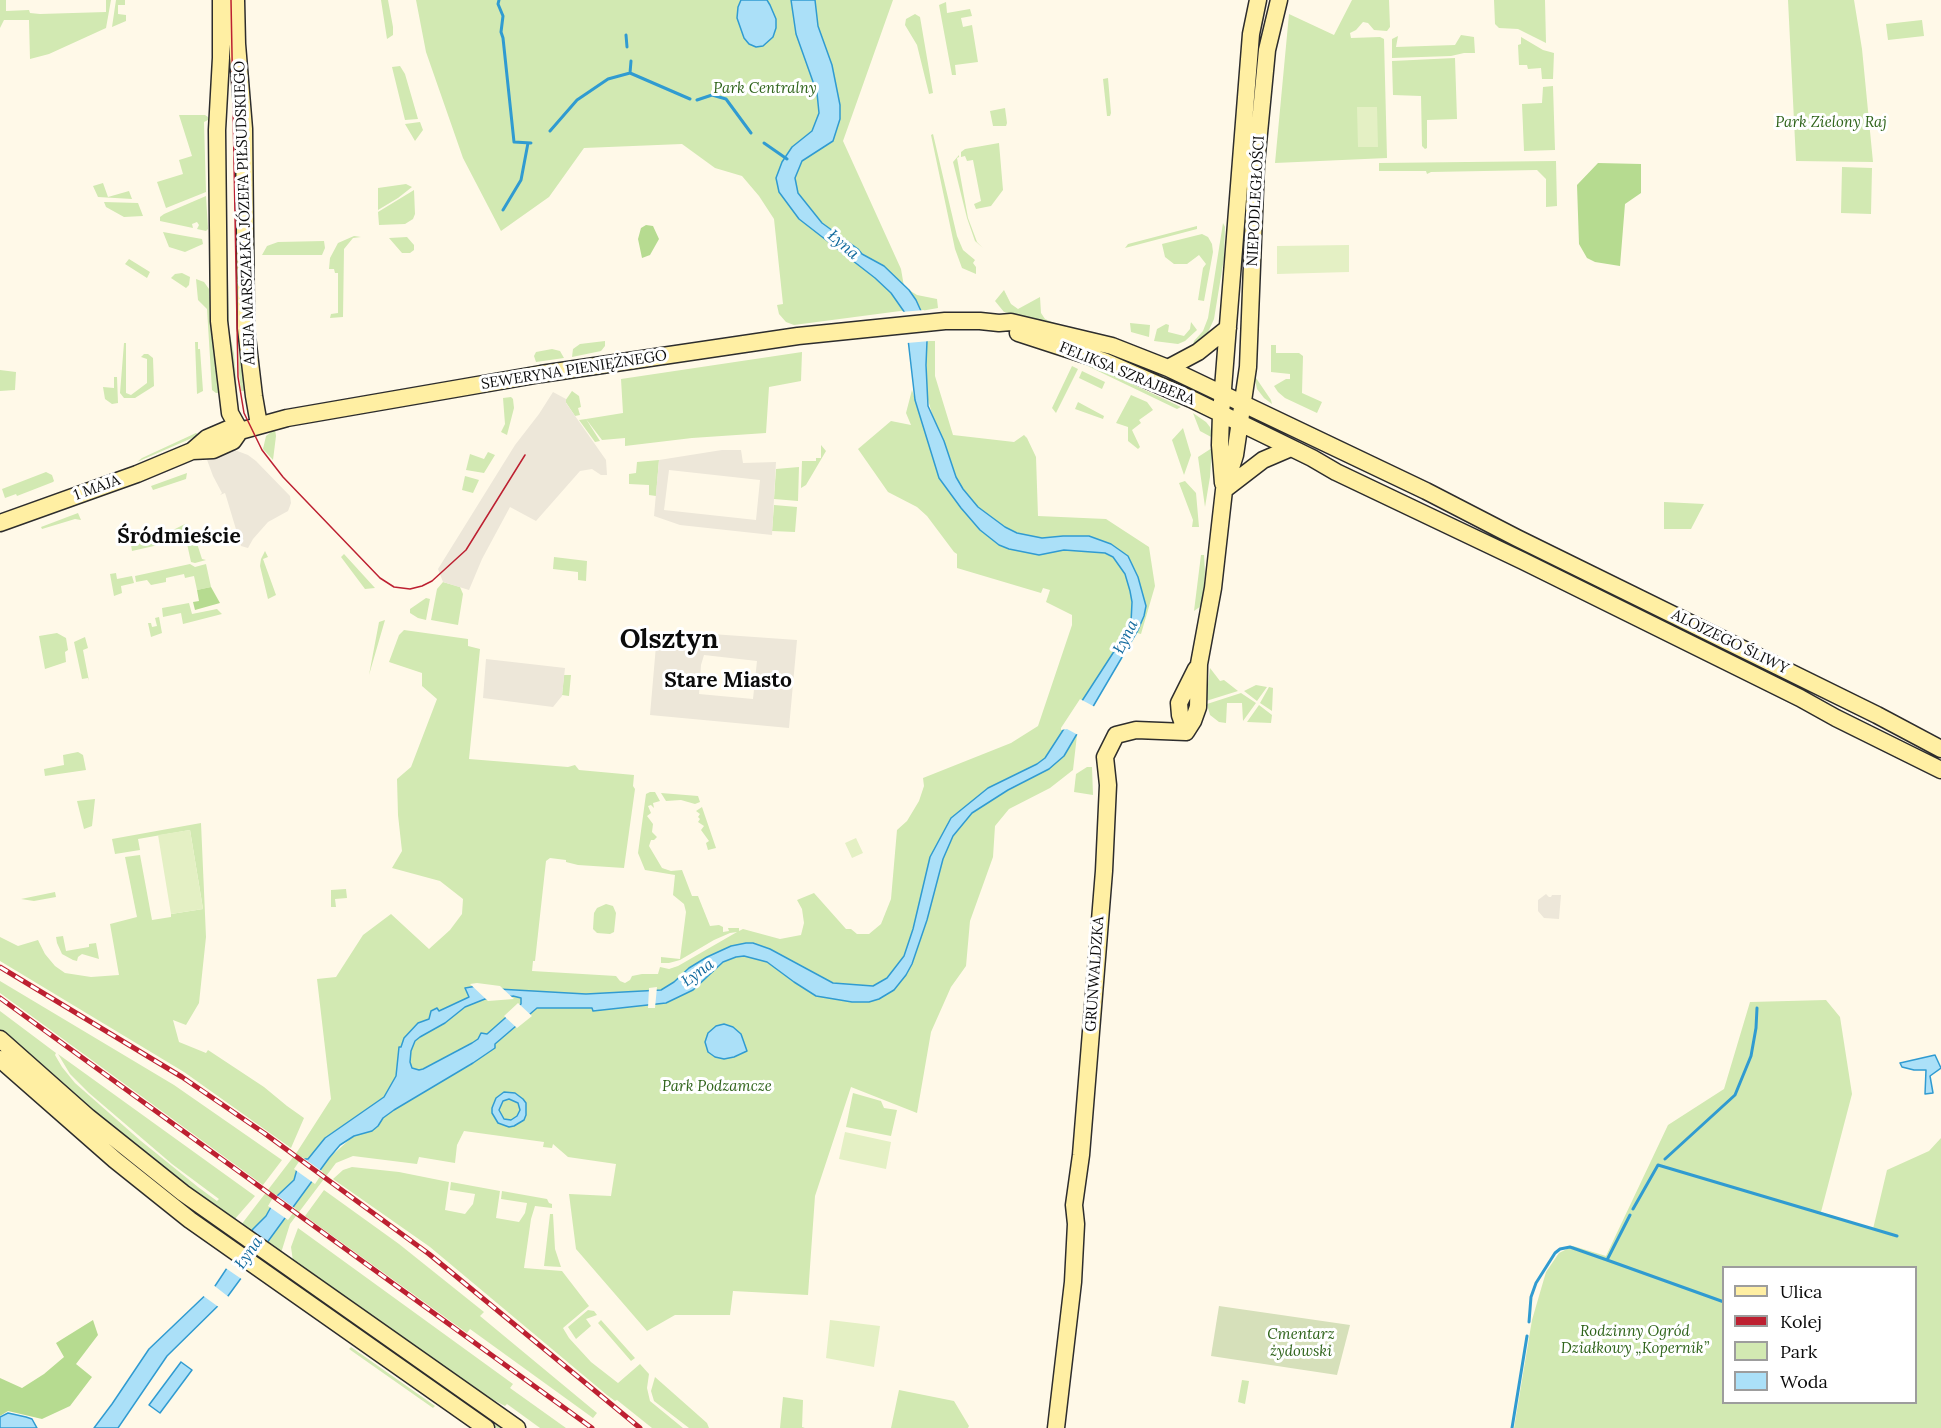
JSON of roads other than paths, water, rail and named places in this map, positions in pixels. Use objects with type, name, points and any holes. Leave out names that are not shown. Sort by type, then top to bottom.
[{"type":"street","name":"ALEJA MARSZAŁKA JÓZEFA PIŁSUDSKIEGO","points":[[221,0],[221,50],[216,130],[219,321],[230,413],[240,431]]},
{"type":"street","name":"ALEJA MARSZAŁKA JÓZEFA PIŁSUDSKIEGO","points":[[236,0],[244,129],[246,328],[259,425]]},
{"type":"street","name":"NIEPODLEGŁOŚCI","points":[[1224,489],[1220,445],[1221,414],[1251,34],[1258,0]]},
{"type":"street","name":"NIEPODLEGŁOŚCI","points":[[1224,489],[1235,455],[1248,358],[1259,129],[1267,50],[1279,0]]},
{"type":"street","name":"SEWERYNA PIENIĘŻNEGO","points":[[240,431],[287,418],[614,362],[805,335],[930,322]]},
{"type":"street","name":"FELIKSA SZRAJBERA","points":[[930,322],[1011,322],[1070,334],[1112,346],[1168,368],[1242,403]]},
{"type":"street","name":"FELIKSA SZRAJBERA","points":[[999,323],[1010,331],[1104,361],[1239,423]]},
{"type":"street","points":[[1168,368],[1198,352],[1228,328]]},
{"type":"street","name":"ALOJZEGO ŚLIWY","points":[[1242,403],[1426,491],[1517,538],[1867,709],[1941,749]]},
{"type":"street","name":"ALOJZEGO ŚLIWY","points":[[1239,423],[1346,477],[1523,561],[1941,770]]},
{"type":"street","name":"1 MAJA","points":[[0,523],[137,474],[192,451],[207,438],[228,429],[240,431]]},
{"type":"street","points":[[1224,489],[1263,460],[1291,448]]},
{"type":"street","name":"GRUNWALDZKA","points":[[1056,1428],[1066,1355],[1076,1224],[1074,1205],[1081,1164],[1104,871],[1108,785],[1116,735],[1136,730],[1186,732],[1180,715],[1179,703],[1199,664],[1214,588],[1224,489]]},
{"type":"street","points":[[1517,538],[1523,561]]},
{"type":"street","points":[[0,1039],[134,1155],[218,1218],[517,1428]]},
{"type":"street","points":[[0,1059],[115,1160],[208,1233],[486,1428]]},
{"type":"water","points":[[741,0],[767,0],[770,5],[776,19],[776,28],[773,37],[763,46],[756,47],[744,38],[737,18]]},
{"type":"water","name":"Łyna","points":[[791,0],[815,0],[818,26],[832,65],[840,105],[840,119],[833,141],[802,161],[795,178],[798,193],[822,223],[862,254],[884,266],[916,300],[921,311],[927,341],[928,406],[944,441],[956,477],[978,507],[1017,533],[1042,538],[1089,536],[1111,544],[1128,556],[1138,577],[1146,606],[1138,630],[1064,756],[1049,769],[1008,790],[972,813],[953,836],[943,859],[927,920],[912,964],[894,990],[869,1002],[852,1002],[816,996],[767,962],[744,956],[723,962],[693,990],[666,1003],[593,1011],[592,1008],[537,1008],[495,1044],[495,1048],[394,1110],[383,1118],[372,1131],[354,1136],[340,1145],[228,1296],[167,1356],[118,1428],[94,1428],[149,1349],[215,1286],[253,1229],[266,1216],[277,1196],[294,1180],[297,1169],[305,1159],[308,1159],[325,1138],[384,1097],[396,1076],[399,1047],[404,1038],[418,1023],[429,1019],[431,1011],[437,1008],[439,1011],[469,997],[465,988],[477,986],[586,994],[661,990],[707,957],[731,946],[746,943],[770,949],[833,983],[873,986],[887,978],[904,956],[913,929],[930,857],[951,818],[988,788],[1045,758],[1131,623],[1130,591],[1125,574],[1113,557],[1105,553],[1064,550],[1039,555],[999,545],[980,530],[939,478],[915,400],[905,313],[891,293],[875,278],[799,219],[779,192],[776,178],[782,162],[792,147],[812,131],[819,113],[817,93],[796,34]],"holes":[[[513,996],[521,998],[521,1004],[487,1034],[481,1033],[472,1043],[423,1069],[412,1068],[411,1051],[415,1041],[445,1023],[465,1007],[485,999]]]},
{"type":"water","points":[[724,1024],[733,1027],[741,1034],[747,1051],[724,1059],[708,1052],[705,1042],[708,1033],[716,1026]]},
{"type":"water","points":[[1935,1055],[1941,1068],[1930,1076],[1933,1093],[1925,1094],[1926,1070],[1902,1067],[1900,1063]]},
{"type":"water","points":[[504,1092],[515,1093],[523,1099],[526,1103],[524,1120],[509,1127],[498,1123],[492,1113],[496,1098]],"holes":[[[509,1099],[518,1103],[520,1110],[517,1116],[511,1120],[504,1119],[499,1110],[503,1101]]]},
{"type":"water","points":[[181,1362],[192,1370],[160,1413],[149,1405]]},
{"type":"water","points":[[8,1413],[32,1419],[37,1428],[0,1428],[0,1417]]},
{"type":"waterway","points":[[499,0],[498,4],[503,16],[501,32],[514,142],[531,143]]},
{"type":"waterway","points":[[626,35],[627,47]]},
{"type":"waterway","points":[[630,73],[631,61]]},
{"type":"waterway","points":[[550,131],[577,100],[608,79],[630,73],[690,99]]},
{"type":"waterway","points":[[697,100],[712,95],[726,99],[751,133]]},
{"type":"waterway","points":[[503,210],[521,180],[528,143]]},
{"type":"waterway","points":[[764,143],[787,159]]},
{"type":"waterway","points":[[1665,1159],[1735,1095],[1751,1056],[1757,1008]]},
{"type":"waterway","points":[[1633,1209],[1658,1165],[1897,1236]]},
{"type":"waterway","points":[[1529,1322],[1531,1297],[1536,1283],[1555,1253],[1560,1249],[1570,1247],[1607,1260],[1630,1215]]},
{"type":"waterway","points":[[1607,1260],[1722,1301]]},
{"type":"waterway","points":[[1512,1428],[1527,1336]]},
{"type":"tram line","points":[[231,0],[238,377],[244,413],[262,450],[283,477],[380,578],[394,587],[410,589],[432,581],[466,550],[525,455]]},
{"type":"railway","points":[[0,967],[182,1077],[264,1133],[429,1254],[640,1428]]},
{"type":"railway","points":[[0,998],[592,1428]]},
{"type":"district","name":"Śródmieście","points":[[179,537]]},
{"type":"district","name":"Olsztyn","points":[[669,640]]},
{"type":"district","name":"Stare Miasto","points":[[728,681]]},
{"type":"park label","name":"Park Centralny","points":[[765,89]]},
{"type":"park label","name":"Park Zielony Raj","points":[[1831,123]]},
{"type":"park label","name":"Park Podzamcze","points":[[717,1087]]},
{"type":"park label","name":"Rodzinny Ogród Działkowy „Kopernik”","points":[[1635,1340]]},
{"type":"park label","name":"Cmentarz żydowski","points":[[1301,1344]]}]
